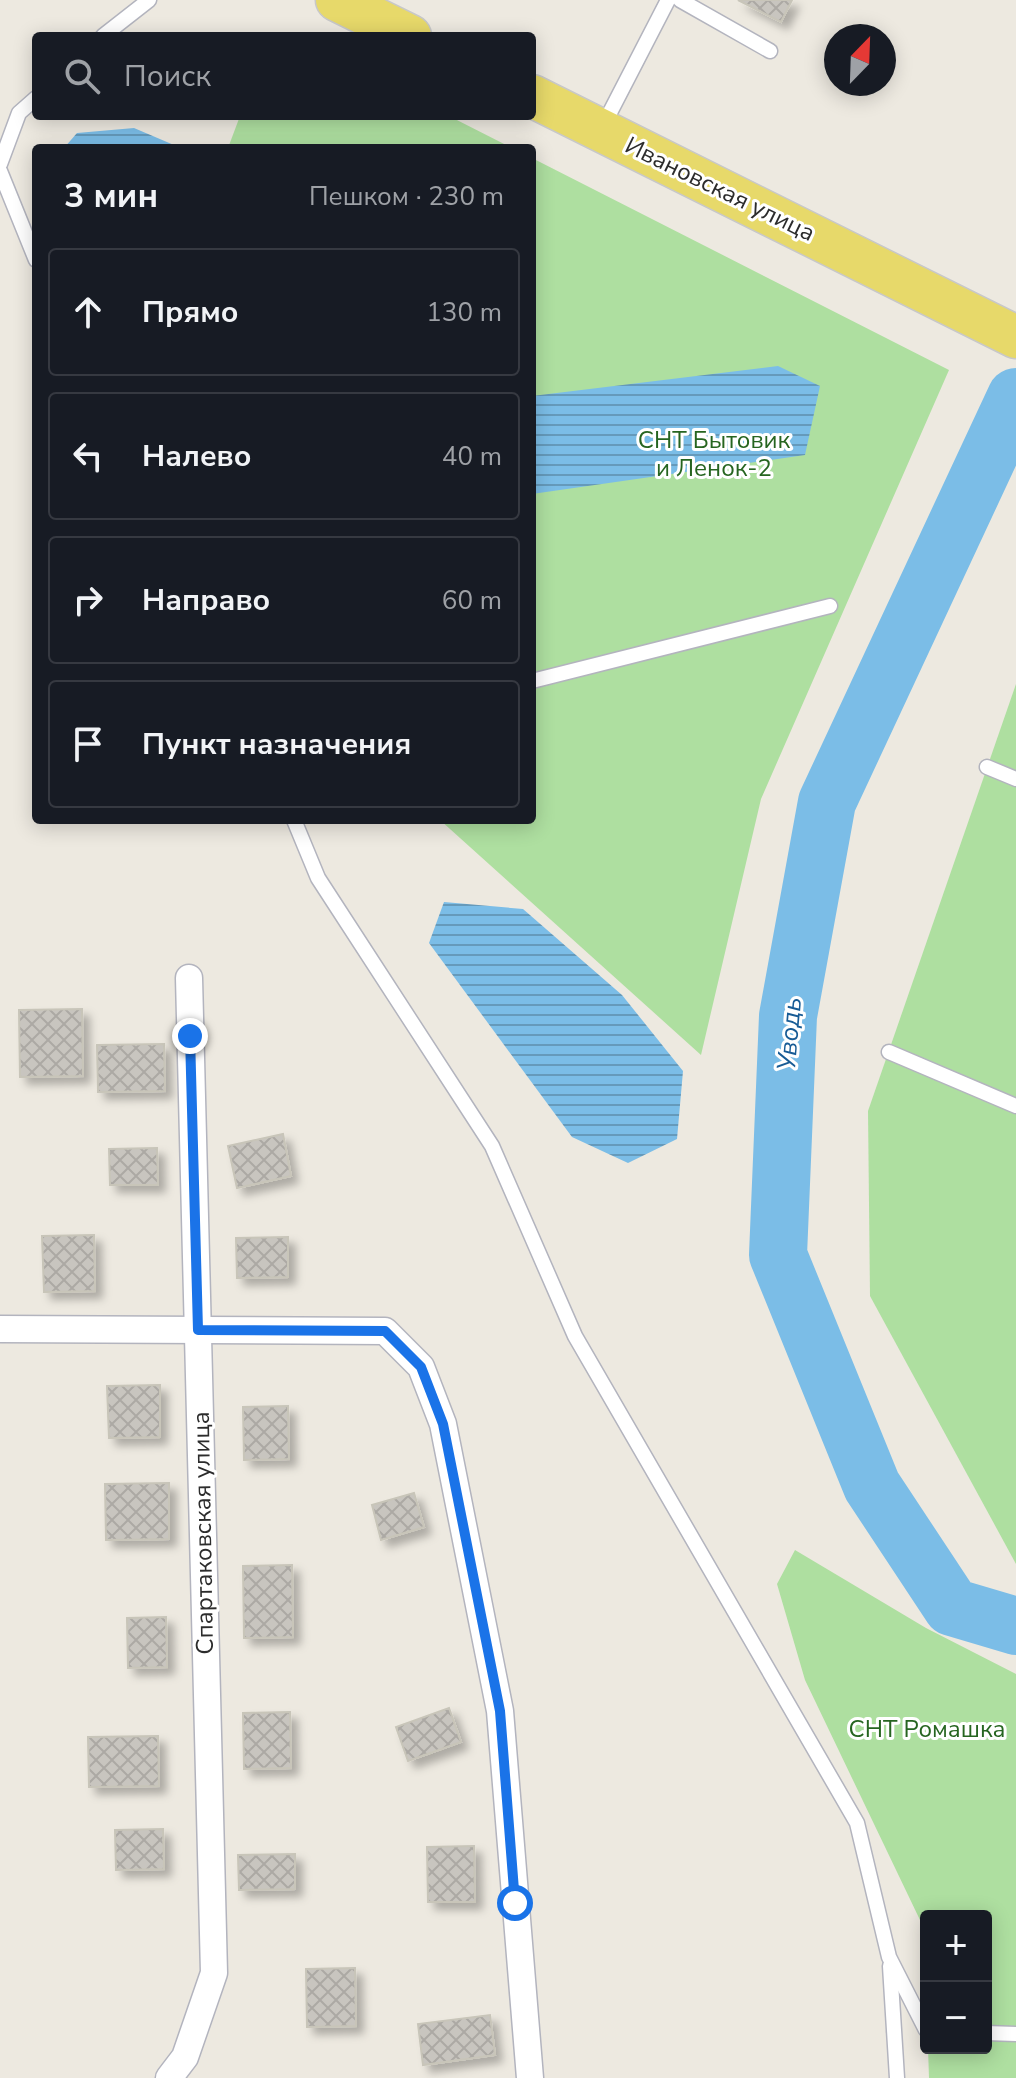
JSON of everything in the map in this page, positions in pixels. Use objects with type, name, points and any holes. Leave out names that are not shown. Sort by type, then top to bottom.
[{"type":"main road","points":[[337,0],[402,32]]},
{"type":"main road","name":"Ивановская улица","points":[[536,98],[1016,337]]},
{"type":"street","name":"Спартаковская улица","points":[[169,2078],[185,2057],[214,1973],[189,978]]},
{"type":"street","points":[[0,1329],[385,1331],[421,1367],[443,1424],[500,1711],[530,2078]]},
{"type":"lane","points":[[108,32],[149,0]]},
{"type":"lane","points":[[601,130],[668,0]]},
{"type":"lane","points":[[680,0],[770,51]]},
{"type":"lane","points":[[0,164],[19,113],[32,102]]},
{"type":"lane","points":[[0,171],[32,250]]},
{"type":"lane","points":[[536,680],[830,606]]},
{"type":"lane","points":[[987,767],[1016,779]]},
{"type":"lane","points":[[296,824],[318,878],[492,1146],[575,1336],[857,1823],[889,1957],[897,2078]]},
{"type":"lane","points":[[889,1052],[1016,1106]]},
{"type":"lane","points":[[889,1957],[920,2018]]},
{"type":"lane","points":[[992,2033],[1016,2034]]},
{"type":"green space","points":[[238,120],[457,120],[504,144],[230,144]]},
{"type":"green space","name":"СНТ Бытовик и Ленок-2","points":[[536,160],[949,370],[761,799],[701,1055],[444,824],[536,824]]},
{"type":"green space","points":[[1016,684],[1016,1564],[870,1296],[868,1111]]},
{"type":"green space","name":"СНТ Ромашка","points":[[795,1550],[926,1628],[1016,1674],[1016,2078],[929,2078],[928,2054],[992,2054],[992,1910],[920,1910],[920,1920],[805,1680],[777,1584]]},
{"type":"water","points":[[134,128],[172,144],[67,144],[77,133]]},
{"type":"water","points":[[778,366],[820,386],[805,455],[536,493],[536,396]]},
{"type":"water","points":[[444,902],[523,909],[622,995],[683,1071],[677,1139],[628,1163],[572,1137],[429,943]]},
{"type":"building","points":[[738,0],[792,0],[781,22]]},
{"type":"building","points":[[82,1009],[83,1076],[20,1077],[19,1010]]},
{"type":"building","points":[[164,1044],[165,1091],[98,1092],[97,1045]]},
{"type":"building","points":[[283,1134],[291,1176],[237,1188],[228,1146]]},
{"type":"building","points":[[157,1148],[158,1185],[110,1185],[109,1149]]},
{"type":"building","points":[[94,1235],[95,1291],[44,1292],[42,1236]]},
{"type":"building","points":[[288,1237],[288,1277],[237,1278],[236,1238]]},
{"type":"building","points":[[160,1385],[160,1437],[109,1438],[107,1386]]},
{"type":"building","points":[[288,1406],[289,1459],[244,1460],[243,1407]]},
{"type":"building","points":[[169,1483],[169,1539],[106,1540],[105,1484]]},
{"type":"building","points":[[414,1493],[424,1527],[381,1540],[372,1505]]},
{"type":"building","points":[[292,1565],[293,1637],[244,1638],[243,1566]]},
{"type":"building","points":[[166,1617],[167,1667],[128,1668],[127,1618]]},
{"type":"building","points":[[449,1708],[461,1742],[408,1761],[396,1727]]},
{"type":"building","points":[[290,1712],[291,1768],[244,1769],[243,1713]]},
{"type":"building","points":[[158,1736],[159,1786],[89,1787],[88,1737]]},
{"type":"building","points":[[163,1829],[164,1869],[116,1870],[115,1830]]},
{"type":"building","points":[[474,1846],[475,1902],[428,1902],[427,1847]]},
{"type":"building","points":[[295,1854],[295,1889],[239,1890],[238,1855]]},
{"type":"building","points":[[355,1968],[356,2026],[307,2027],[306,1969]]},
{"type":"building","points":[[490,2015],[495,2055],[423,2065],[418,2024]]},
{"type":"waterway","name":"Уводь","points":[[1016,397],[827,802],[788,1016],[778,1255],[872,1486],[952,1607],[1016,1626]]},
{"type":"route","points":[[190,1036],[198,1330],[385,1331],[421,1367],[443,1424],[500,1711],[515,1903]]}]
